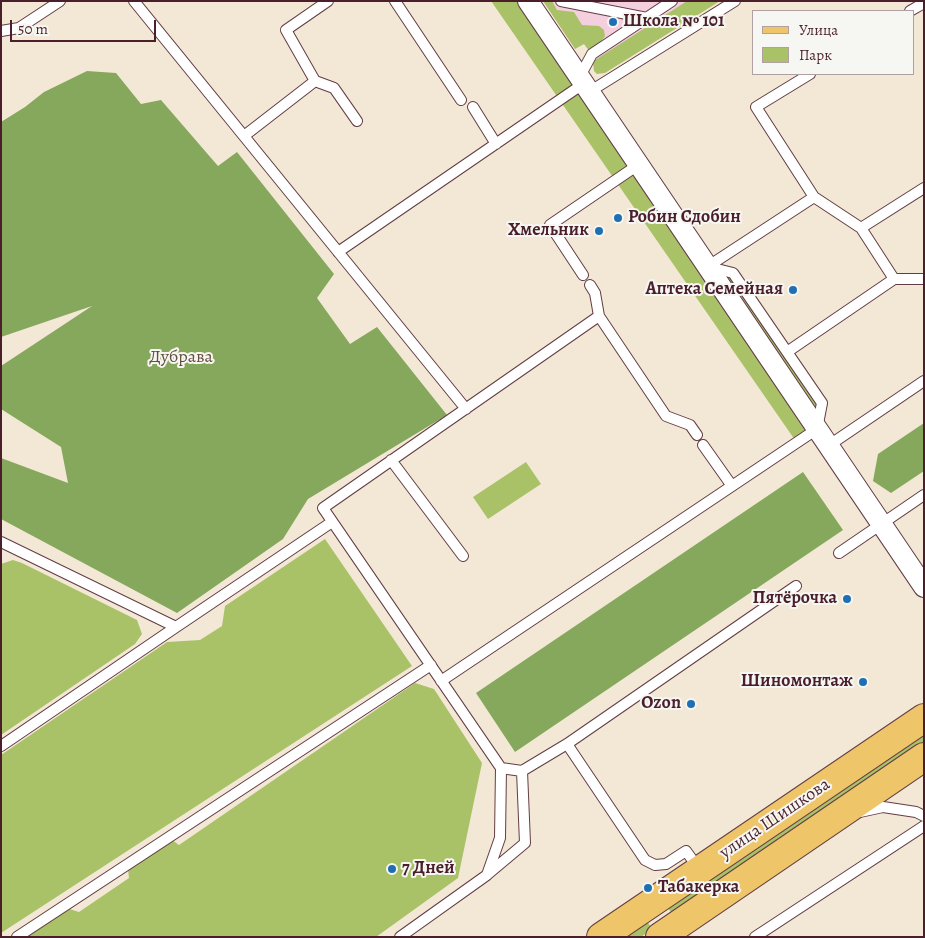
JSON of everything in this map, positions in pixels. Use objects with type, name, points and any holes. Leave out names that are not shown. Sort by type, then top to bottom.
[{"type":"main road","name":"улица Шишкова","points":[[601,937],[924,718]]},
{"type":"main road","name":"улица Шишкова","points":[[664,934],[924,757]]},
{"type":"main road","points":[[650,903],[664,934]]},
{"type":"street","points":[[528,1],[924,587]]},
{"type":"lane","points":[[1,31],[19,28],[60,1]]},
{"type":"lane","points":[[134,1],[466,409]]},
{"type":"lane","points":[[328,1],[286,30],[315,81],[334,88],[357,121]]},
{"type":"lane","points":[[395,1],[462,100]]},
{"type":"lane","points":[[562,1],[647,18]]},
{"type":"lane","points":[[584,85],[592,54],[672,1]]},
{"type":"lane","points":[[338,252],[584,85],[735,1]]},
{"type":"lane","points":[[912,10],[924,3]]},
{"type":"lane","points":[[808,75],[756,107],[814,197],[861,228],[894,279]]},
{"type":"lane","points":[[244,136],[315,81]]},
{"type":"lane","points":[[473,107],[496,144]]},
{"type":"lane","points":[[583,275],[550,225],[638,165]]},
{"type":"lane","points":[[861,228],[924,188]]},
{"type":"lane","points":[[707,267],[814,197]]},
{"type":"lane","points":[[441,680],[817,429],[822,403],[733,272],[707,267]]},
{"type":"lane","points":[[787,352],[894,279],[924,278]]},
{"type":"lane","points":[[590,285],[595,293],[599,316],[666,416],[690,425],[697,435]]},
{"type":"lane","points":[[487,875],[500,838],[501,768],[323,508],[599,316]]},
{"type":"lane","points":[[828,446],[924,381]]},
{"type":"lane","points":[[704,445],[732,486]]},
{"type":"lane","points":[[391,460],[463,556]]},
{"type":"lane","points":[[839,553],[924,495]]},
{"type":"lane","points":[[1,746],[332,522]]},
{"type":"lane","points":[[4,546],[176,627]]},
{"type":"lane","points":[[501,768],[522,771],[567,744],[796,586]]},
{"type":"lane","points":[[17,937],[431,666]]},
{"type":"lane","points":[[567,744],[645,860],[655,865],[666,864],[686,851],[699,870]]},
{"type":"lane","points":[[400,937],[487,875],[525,843],[522,771]]},
{"type":"lane","points":[[837,816],[883,807],[916,812],[924,816]]},
{"type":"lane","points":[[755,937],[768,933],[924,826]]},
{"type":"shaded area","name":"Школа № 101","points":[[543,1],[701,1],[600,67],[584,44],[575,49]]},
{"type":"green space","points":[[491,1],[528,1],[707,267],[733,273],[822,403],[817,429],[797,443]]},
{"type":"green space","points":[[543,1],[552,1],[557,10],[574,12],[582,25],[599,26],[604,30],[605,36],[590,52],[584,44],[575,49]]},
{"type":"green space","points":[[687,1],[720,1],[605,73],[597,74],[594,71],[593,63],[595,60]]},
{"type":"green space","name":"Дубрава","points":[[87,71],[116,73],[141,104],[161,100],[218,166],[237,152],[334,274],[317,298],[350,344],[377,327],[447,415],[308,499],[283,539],[177,613],[1,519],[1,458],[68,483],[61,447],[1,409],[1,366],[92,306],[1,337],[1,122],[44,92]]},
{"type":"green space","points":[[924,423],[924,471],[891,493],[873,481],[878,454]]},
{"type":"green space","points":[[526,462],[541,484],[488,519],[473,497]]},
{"type":"green space","points":[[803,472],[843,530],[515,752],[476,693]]},
{"type":"green space","points":[[325,539],[412,666],[1,933],[1,755],[167,642],[200,640],[222,626],[225,606]]},
{"type":"green space","points":[[13,560],[137,620],[142,634],[135,644],[1,735],[1,564]]},
{"type":"green space","points":[[415,683],[434,689],[482,763],[458,878],[376,937],[23,937],[60,906],[79,912],[129,878],[127,860],[165,835],[179,845]]},
{"type":"green space","points":[[924,730],[924,745],[673,915],[666,905]]},
{"type":"green space","points":[[646,919],[652,929],[641,937],[619,937]]},
{"type":"place","name":"Школа № 101","points":[[613,22]]},
{"type":"place","name":"Робин Сдобин","points":[[618,218]]},
{"type":"place","name":"Хмельник","points":[[599,231]]},
{"type":"place","name":"Аптека Семейная","points":[[793,290]]},
{"type":"place","name":"Пятёрочка","points":[[847,599]]},
{"type":"place","name":"Шиномонтаж","points":[[863,682]]},
{"type":"place","name":"Ozon","points":[[691,704]]},
{"type":"place","name":"7 Дней","points":[[392,869]]},
{"type":"place","name":"Табакерка","points":[[648,888]]}]
